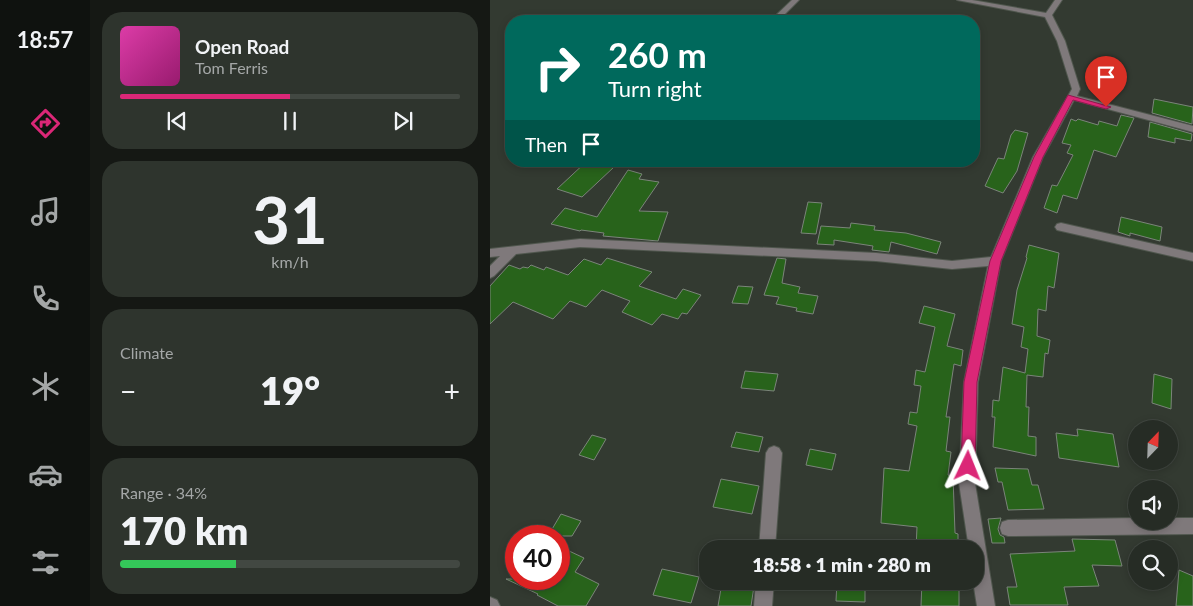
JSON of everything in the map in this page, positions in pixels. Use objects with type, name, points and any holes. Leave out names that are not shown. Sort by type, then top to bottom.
[{"type":"street","points":[[780,15],[796,0]]},
{"type":"street","points":[[960,0],[1048,15]]},
{"type":"street","points":[[1048,15],[1059,0]]},
{"type":"street","points":[[986,606],[967,474],[970,382],[995,261],[1038,157],[1076,89],[1062,41],[1048,15]]},
{"type":"street","points":[[1071,97],[1193,129]]},
{"type":"street","points":[[1061,227],[1193,257]]},
{"type":"street","points":[[490,253],[580,243],[867,256],[952,265],[995,261]]},
{"type":"street","points":[[490,273],[513,250]]},
{"type":"street","points":[[768,540],[774,453]]},
{"type":"street","points":[[1008,528],[1193,526]]},
{"type":"street","points":[[763,606],[764,590]]},
{"type":"building","points":[[1154,99],[1193,107],[1192,124],[1152,113]]},
{"type":"building","points":[[1121,115],[1134,118],[1116,157],[1094,150],[1077,199],[1063,195],[1057,213],[1044,208],[1052,185],[1057,186],[1073,155],[1067,153],[1071,145],[1062,143],[1071,119],[1076,121],[1078,119],[1098,125],[1099,121],[1117,126]]},
{"type":"building","points":[[1150,122],[1192,134],[1191,141],[1175,138],[1175,143],[1148,137]]},
{"type":"building","points":[[1015,130],[1028,133],[1017,171],[1003,193],[985,186],[998,158],[1004,159],[1011,135]]},
{"type":"building","points":[[581,167],[614,167],[582,197],[557,189]]},
{"type":"building","points":[[628,170],[642,174],[639,179],[659,182],[639,211],[668,212],[658,241],[603,236],[604,233],[580,231],[551,224],[565,208],[597,217]]},
{"type":"building","points":[[808,202],[822,203],[816,234],[801,233]]},
{"type":"building","points":[[1121,217],[1162,227],[1160,241],[1130,233],[1130,236],[1118,232]]},
{"type":"building","points":[[851,223],[875,226],[874,230],[906,233],[941,242],[937,254],[891,242],[889,252],[872,250],[873,246],[834,240],[834,245],[817,244],[821,226],[850,228]]},
{"type":"building","points":[[1029,245],[1059,253],[1054,288],[1048,286],[1046,311],[1038,309],[1037,336],[1050,340],[1048,354],[1045,353],[1043,377],[1027,375],[1026,407],[1029,407],[1028,436],[1036,437],[1036,456],[993,447],[995,417],[992,417],[993,400],[999,401],[1003,367],[1025,373],[1028,349],[1021,347],[1024,327],[1012,324],[1017,290]]},
{"type":"building","points":[[607,258],[652,272],[639,286],[676,299],[683,289],[701,295],[687,314],[682,313],[678,319],[662,314],[652,325],[622,312],[630,301],[602,290],[586,307],[570,301],[553,319],[513,302],[490,324],[490,286],[509,265],[520,269],[523,267],[528,268],[531,265],[544,270],[546,267],[568,275],[584,259],[601,265]]},
{"type":"building","points":[[777,258],[786,259],[782,283],[800,287],[798,293],[818,296],[813,314],[796,311],[797,308],[776,304],[779,297],[764,295]]},
{"type":"building","points":[[738,286],[753,287],[748,304],[732,303]]},
{"type":"building","points":[[924,306],[955,314],[947,346],[963,350],[961,366],[954,364],[946,417],[950,417],[946,451],[951,452],[948,475],[953,476],[955,533],[958,534],[958,540],[916,540],[917,527],[881,523],[884,468],[909,471],[917,426],[908,424],[910,412],[917,413],[921,386],[914,385],[916,370],[925,372],[935,327],[919,323]]},
{"type":"building","points":[[745,371],[778,374],[774,391],[741,388]]},
{"type":"building","points":[[1154,374],[1172,379],[1171,409],[1152,403]]},
{"type":"building","points":[[1077,429],[1113,434],[1119,467],[1059,458],[1056,433],[1078,436]]},
{"type":"building","points":[[736,432],[763,437],[759,452],[731,447]]},
{"type":"building","points":[[592,435],[606,439],[594,460],[579,455]]},
{"type":"building","points":[[810,449],[836,454],[832,470],[806,465]]},
{"type":"building","points":[[995,468],[1028,469],[1032,485],[1038,485],[1044,509],[1008,510],[1002,482],[998,482]]},
{"type":"building","points":[[721,479],[759,486],[752,514],[713,507]]},
{"type":"building","points":[[561,514],[581,521],[572,536],[570,536],[570,525],[554,525]]},
{"type":"building","points":[[1001,518],[998,529],[1000,535],[1004,537],[1005,543],[992,543],[988,519]]},
{"type":"building","points":[[1072,539],[1115,540],[1122,566],[1092,565],[1099,586],[1064,587],[1068,605],[1010,605],[1007,587],[1017,587],[1010,554],[1075,551]]},
{"type":"building","points":[[570,551],[584,558],[575,572],[599,584],[586,606],[558,606],[529,590],[570,590]]},
{"type":"building","points":[[662,569],[699,577],[691,603],[653,595]]},
{"type":"building","points":[[1179,570],[1193,576],[1193,606],[1176,606]]},
{"type":"building","points":[[721,590],[753,590],[751,606],[718,606]]},
{"type":"building","points":[[837,590],[865,590],[865,602],[836,601]]},
{"type":"building","points":[[922,590],[959,590],[959,606],[921,606]]},
{"type":"route","points":[[968,466],[970,382],[995,261],[1038,157],[1071,97],[1106,107]]}]
